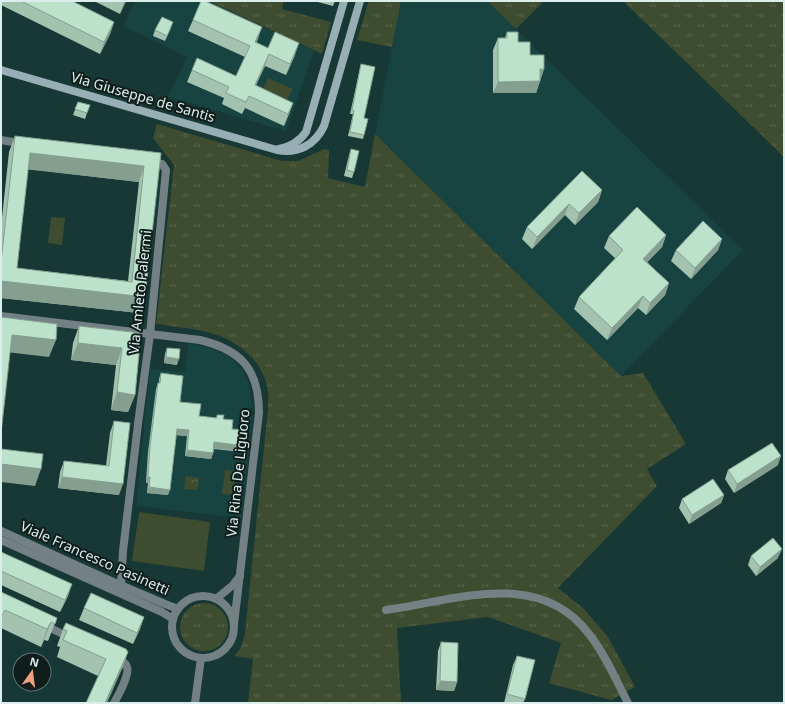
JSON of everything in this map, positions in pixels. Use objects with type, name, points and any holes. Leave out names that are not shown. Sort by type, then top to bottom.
[{"type":"main road","points":[[277,150],[297,143],[306,132],[344,1]]},
{"type":"main road","name":"Via Giuseppe de Santis","points":[[1,70],[277,150],[285,152],[302,149],[314,141],[321,132],[327,119],[360,1]]},
{"type":"street","points":[[1,140],[31,145]]},
{"type":"street","name":"Via Amleto Palermi","points":[[121,585],[128,509],[150,334],[166,170],[162,164],[138,160]]},
{"type":"street","name":"Via Rina De Liguoro","points":[[1,316],[200,340],[210,342],[227,349],[242,361],[251,374],[257,388],[259,396],[259,417],[234,624]]},
{"type":"street","name":"Viale Francesco Pasinetti","points":[[1,531],[121,585],[178,608]]},
{"type":"street","name":"Viale Francesco Pasinetti","points":[[1,540],[162,612],[173,619]]},
{"type":"street","points":[[216,599],[233,585],[240,576]]},
{"type":"street","points":[[386,610],[473,595],[502,593],[525,595],[549,601],[570,615],[589,632],[600,649],[628,703]]},
{"type":"street","points":[[199,597],[216,599],[225,605],[231,614],[234,624],[234,633],[231,642],[226,649],[210,658],[192,656],[184,652],[174,637],[172,628],[173,619],[178,608],[190,599],[199,597]]},
{"type":"street","points":[[37,622],[79,641]]},
{"type":"street","points":[[107,654],[123,662],[127,666],[127,675],[114,703]]},
{"type":"street","points":[[195,703],[201,658]]},
{"type":"shaded area","points":[[135,1],[209,1],[314,51],[286,131],[168,97],[187,57],[123,26]]},
{"type":"shaded area","points":[[401,1],[487,1],[743,250],[621,376],[375,134]]},
{"type":"shaded area","points":[[188,343],[218,351],[230,357],[244,373],[249,384],[253,406],[250,408],[249,415],[253,415],[241,518],[136,506],[150,369],[185,372]]},
{"type":"green space","points":[[209,1],[284,1],[282,9],[331,22],[322,54]]},
{"type":"green space","points":[[369,1],[401,1],[392,47],[357,40]]},
{"type":"green space","points":[[487,1],[544,1],[516,29]]},
{"type":"green space","points":[[623,1],[784,1],[784,157]]},
{"type":"green space","points":[[268,78],[293,89],[286,102],[262,91]]},
{"type":"green space","points":[[157,124],[282,161],[298,161],[324,149],[329,150],[328,178],[365,187],[375,134],[621,376],[643,373],[686,444],[647,469],[657,486],[558,588],[584,609],[608,637],[635,687],[611,700],[549,683],[561,643],[488,617],[397,628],[401,703],[248,703],[253,659],[235,656],[241,647],[245,633],[268,408],[268,390],[264,376],[254,360],[233,342],[197,330],[156,324],[174,165],[153,138]]},
{"type":"green space","points":[[51,217],[65,218],[62,245],[48,243]]},
{"type":"green space","points":[[225,470],[236,471],[234,495],[222,494]]},
{"type":"green space","points":[[186,476],[199,478],[197,490],[184,489]]},
{"type":"green space","points":[[139,512],[210,522],[204,571],[132,561]]},
{"type":"green space","points":[[199,603],[209,603],[218,607],[224,613],[227,618],[227,636],[218,647],[209,651],[199,651],[190,647],[184,641],[180,632],[180,622],[184,613],[190,607]]},
{"type":"building","points":[[21,1],[72,1],[114,22],[104,42]]},
{"type":"building","points":[[201,1],[205,1],[262,27],[255,42],[268,48],[275,32],[299,43],[290,64],[269,54],[255,85],[293,103],[288,114],[249,96],[246,102],[226,93],[229,87],[192,70],[197,58],[236,76],[250,46],[193,20]]},
{"type":"building","points":[[162,17],[173,22],[167,36],[155,30]]},
{"type":"building","points":[[507,32],[518,32],[518,42],[530,42],[530,55],[544,55],[544,69],[540,69],[540,81],[498,82],[498,38],[507,38]]},
{"type":"building","points":[[361,64],[375,67],[364,118],[368,119],[364,135],[350,132],[354,111],[352,110]]},
{"type":"building","points":[[78,102],[90,105],[87,113],[75,109]]},
{"type":"building","points":[[15,136],[161,153],[145,297],[1,281],[1,262]],"holes":[[[30,153],[144,166],[132,282],[17,268]]]},
{"type":"building","points":[[351,149],[359,151],[354,172],[347,170]]},
{"type":"building","points":[[582,171],[602,190],[579,213],[569,204],[537,237],[527,227]]},
{"type":"building","points":[[637,207],[666,235],[643,259],[669,283],[650,303],[643,296],[612,328],[579,297],[623,250],[609,236]]},
{"type":"building","points":[[703,221],[722,239],[695,268],[676,250]]},
{"type":"building","points":[[1,317],[57,324],[56,340],[12,335],[1,433]]},
{"type":"building","points":[[79,326],[141,333],[135,395],[117,392],[122,348],[78,343]]},
{"type":"building","points":[[167,348],[180,349],[179,359],[166,357]]},
{"type":"building","points":[[161,373],[183,376],[180,402],[201,404],[199,416],[217,418],[217,415],[224,415],[223,419],[233,420],[232,429],[246,430],[244,446],[214,442],[213,453],[187,450],[189,430],[177,429],[170,490],[149,487],[150,477],[148,477],[150,446],[158,383],[160,383]]},
{"type":"building","points":[[114,421],[130,423],[123,484],[62,477],[64,461],[109,466]]},
{"type":"building","points":[[772,443],[781,456],[737,484],[728,470]]},
{"type":"building","points":[[1,449],[43,454],[41,469],[1,464]]},
{"type":"building","points":[[713,479],[724,495],[692,515],[682,499]]},
{"type":"building","points":[[773,538],[782,549],[760,567],[751,556]]},
{"type":"building","points":[[1,552],[72,584],[65,600],[1,571]]},
{"type":"building","points":[[1,592],[57,618],[55,624],[51,622],[47,629],[5,610],[1,618]]},
{"type":"building","points":[[91,593],[144,617],[137,633],[84,608]]},
{"type":"building","points":[[66,623],[126,649],[128,652],[105,703],[86,703],[106,659],[63,640],[67,631],[63,629]]},
{"type":"building","points":[[441,642],[458,643],[457,682],[440,681]]},
{"type":"building","points":[[517,656],[535,660],[525,699],[507,694]]}]
